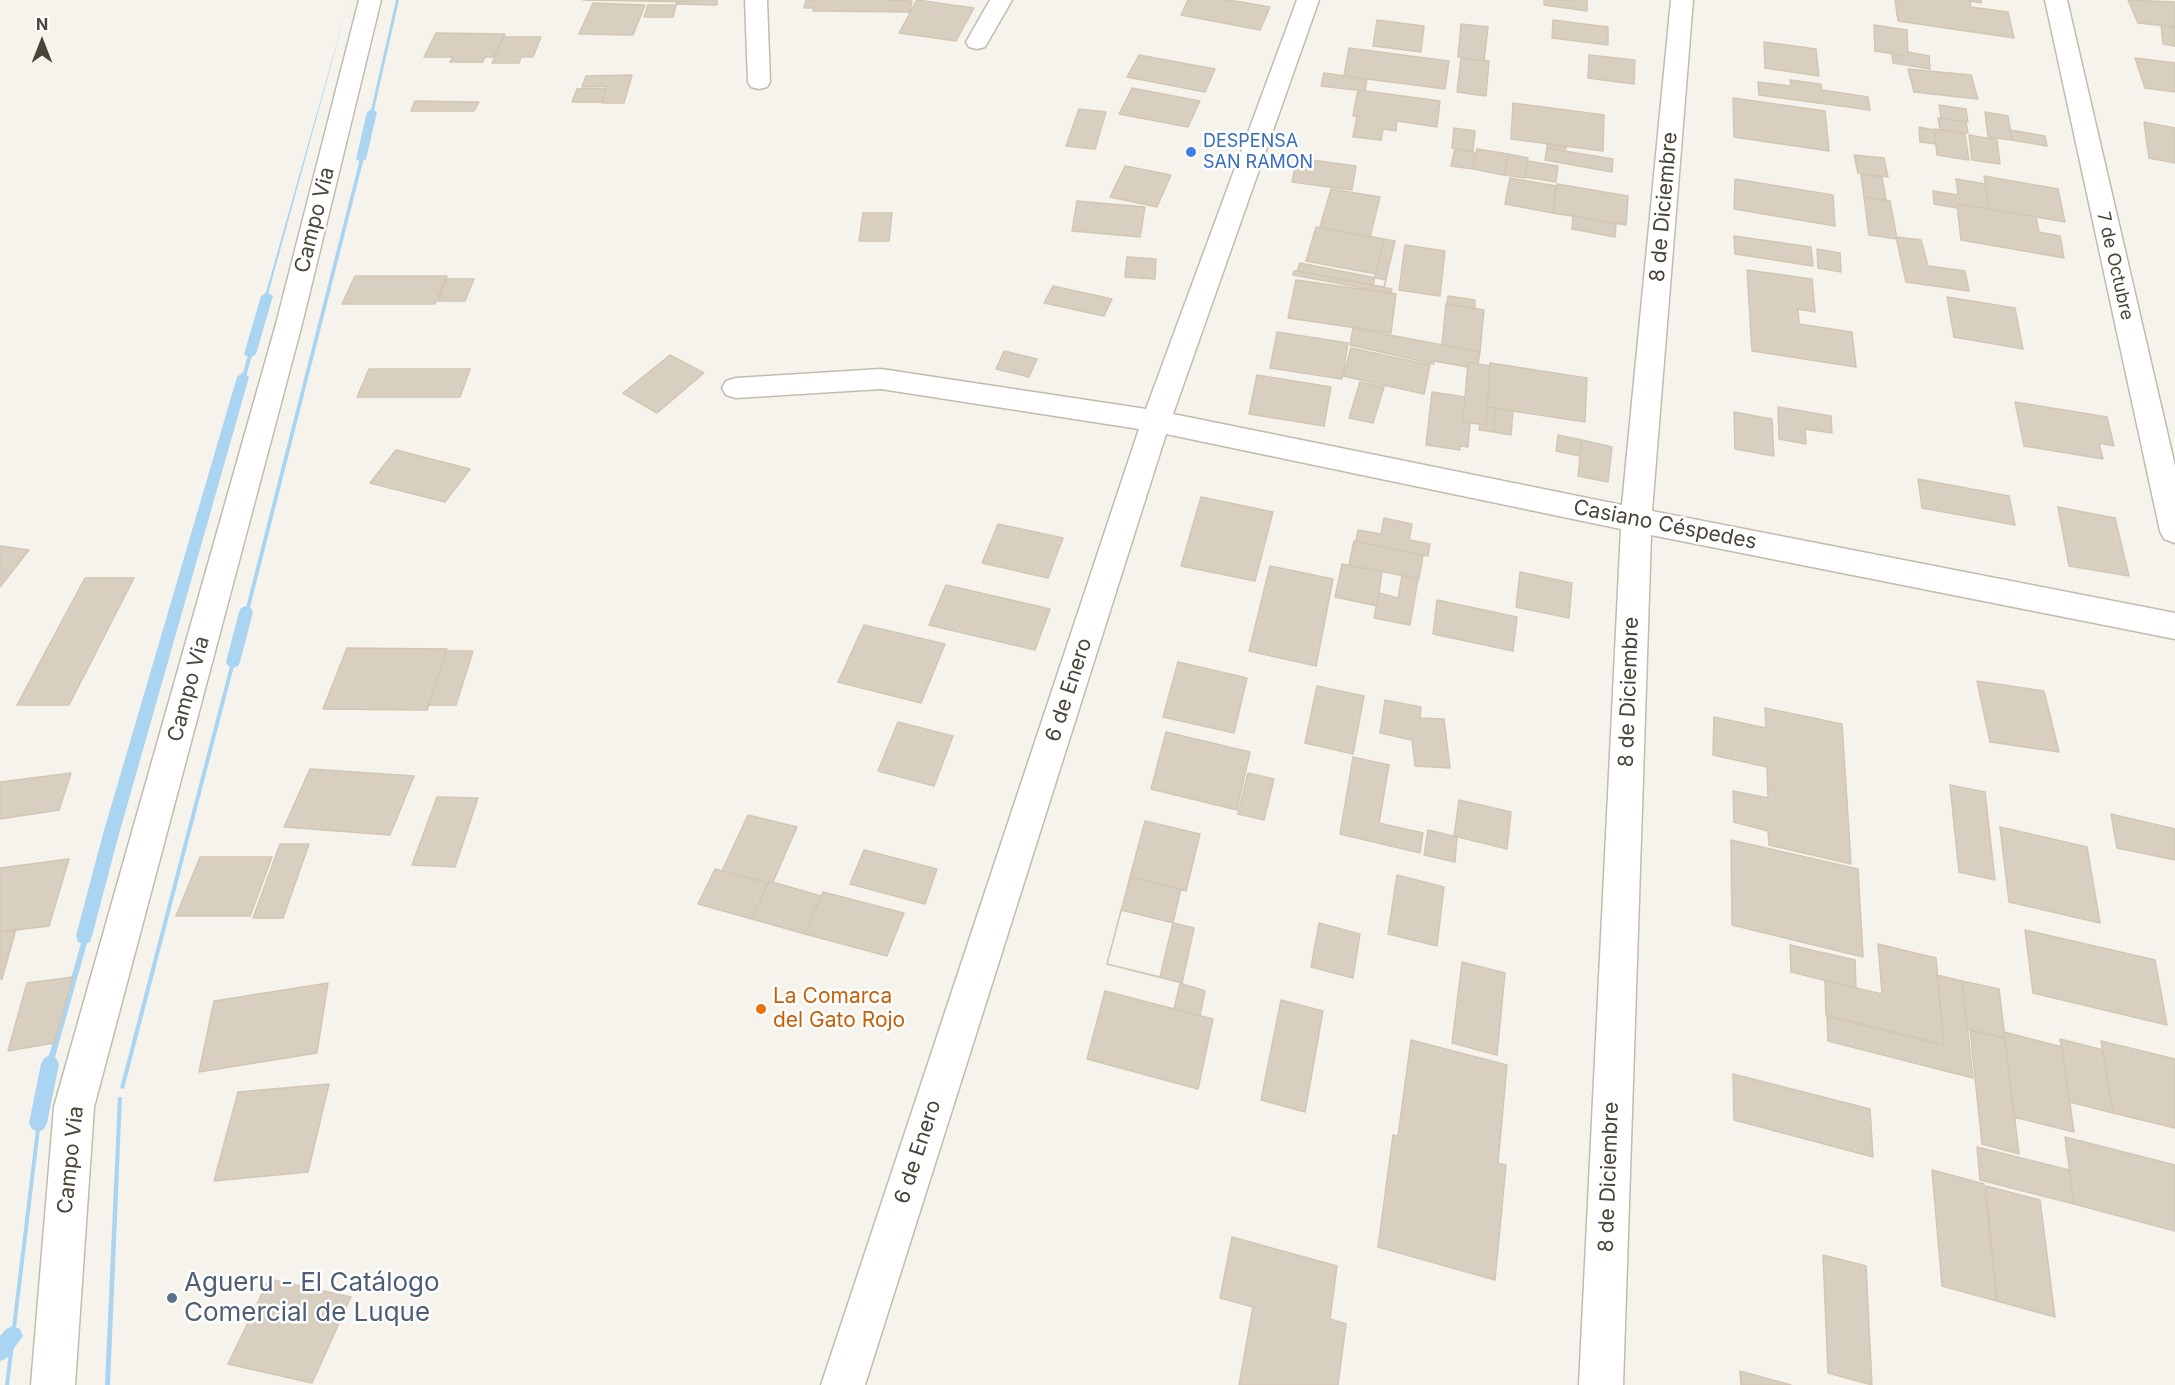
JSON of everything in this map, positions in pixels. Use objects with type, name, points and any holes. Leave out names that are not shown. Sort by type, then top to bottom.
[{"type":"street","name":"Campo Via","points":[[52,1385],[74,1107],[289,324],[370,0]]},
{"type":"street","points":[[756,0],[759,82]]},
{"type":"street","points":[[977,42],[1001,0]]},
{"type":"street","name":"6 de Enero","points":[[843,1385],[1156,421],[1308,0]]},
{"type":"street","name":"8 de Diciembre","points":[[1601,1385],[1636,520],[1682,0]]},
{"type":"street","name":"7 de Octubre","points":[[2055,0],[2175,531]]},
{"type":"street","name":"Casiano Céspedes","points":[[736,388],[881,379],[1156,421],[1636,520],[2175,626]]},
{"type":"water","points":[[349,0],[262,316],[259,317]]},
{"type":"water","points":[[396,0],[399,0],[369,132],[366,132]]},
{"type":"water","points":[[369,138],[244,631],[240,631],[365,139]]},
{"type":"water","points":[[254,334],[258,334],[48,1082],[41,1084]]},
{"type":"water","points":[[236,643],[240,643],[124,1089],[120,1088]]},
{"type":"water","points":[[118,1097],[122,1097],[110,1385],[105,1385]]},
{"type":"water","points":[[43,1104],[9,1385],[5,1385],[39,1105]]},
{"type":"building","points":[[583,0],[694,0],[694,2]]},
{"type":"building","points":[[694,0],[717,0],[717,5],[676,4],[676,2],[694,2]]},
{"type":"building","points":[[806,0],[912,1],[910,12],[813,11],[814,8],[804,8]]},
{"type":"building","points":[[917,0],[974,8],[956,41],[899,33]]},
{"type":"building","points":[[1188,0],[1229,0],[1270,7],[1260,30],[1181,15]]},
{"type":"building","points":[[1544,0],[1587,0],[1587,11],[1544,5]]},
{"type":"building","points":[[1895,0],[1981,0],[1981,3],[1970,1],[1971,7],[2008,12],[2014,38],[1898,21]]},
{"type":"building","points":[[2128,0],[2175,2],[2175,27],[2138,23]]},
{"type":"building","points":[[593,3],[645,5],[633,35],[579,34]]},
{"type":"building","points":[[648,5],[676,5],[673,17],[644,17]]},
{"type":"building","points":[[1377,20],[1424,26],[1421,52],[1373,46]]},
{"type":"building","points":[[1553,20],[1608,27],[1608,45],[1552,38]]},
{"type":"building","points":[[1461,24],[1488,27],[1484,61],[1458,57]]},
{"type":"building","points":[[1874,25],[1907,30],[1908,56],[1875,51]]},
{"type":"building","points":[[2161,25],[2175,28],[2175,46],[2163,44]]},
{"type":"building","points":[[436,33],[505,34],[494,57],[485,57],[483,62],[450,62],[453,57],[424,57]]},
{"type":"building","points":[[504,37],[541,37],[533,57],[521,57],[519,63],[492,63]]},
{"type":"building","points":[[1764,42],[1816,49],[1819,76],[1765,68]]},
{"type":"building","points":[[1349,48],[1449,61],[1445,89],[1344,76]]},
{"type":"building","points":[[1908,52],[1929,56],[1930,69],[1893,63],[1892,54],[1908,56]]},
{"type":"building","points":[[1139,55],[1215,69],[1205,92],[1127,77]]},
{"type":"building","points":[[1589,55],[1635,60],[1634,84],[1588,78]]},
{"type":"building","points":[[1461,58],[1489,61],[1486,96],[1457,92]]},
{"type":"building","points":[[2135,58],[2175,63],[2175,92],[2145,88]]},
{"type":"building","points":[[1908,69],[1971,75],[1978,99],[1914,92]]},
{"type":"building","points":[[1324,73],[1367,79],[1365,91],[1321,86]]},
{"type":"building","points":[[632,75],[624,103],[602,103],[607,86],[582,87],[586,76]]},
{"type":"building","points":[[1790,80],[1821,84],[1822,90],[1868,97],[1870,110],[1759,95],[1758,82],[1791,86]]},
{"type":"building","points":[[606,88],[602,102],[572,102],[577,89]]},
{"type":"building","points":[[1132,88],[1200,101],[1188,127],[1119,114]]},
{"type":"building","points":[[1358,90],[1440,101],[1437,127],[1397,121],[1396,131],[1383,129],[1381,140],[1353,137],[1357,116],[1353,116]]},
{"type":"building","points":[[1733,98],[1825,111],[1829,151],[1734,137]]},
{"type":"building","points":[[415,101],[479,102],[474,111],[411,111]]},
{"type":"building","points":[[1513,103],[1604,115],[1603,151],[1511,139]]},
{"type":"building","points":[[1939,105],[1966,109],[1968,122],[1941,118]]},
{"type":"building","points":[[1079,109],[1106,112],[1095,149],[1066,146]]},
{"type":"building","points":[[1985,112],[2008,116],[2012,140],[1988,137]]},
{"type":"building","points":[[1938,118],[1966,122],[1968,133],[1940,129]]},
{"type":"building","points":[[2144,122],[2175,128],[2175,163],[2149,158]]},
{"type":"building","points":[[1919,127],[1934,130],[1936,144],[1920,142]]},
{"type":"building","points":[[1454,128],[1475,131],[1473,151],[1452,148]]},
{"type":"building","points":[[1934,129],[1965,134],[1969,160],[1937,155]]},
{"type":"building","points":[[2010,130],[2045,136],[2047,146],[2012,140]]},
{"type":"building","points":[[1969,135],[1997,140],[2000,164],[1972,160]]},
{"type":"building","points":[[1547,144],[1566,147],[1565,151],[1547,148]]},
{"type":"building","points":[[1547,148],[1613,159],[1612,172],[1545,160]]},
{"type":"building","points":[[1455,149],[1476,153],[1473,169],[1451,166]]},
{"type":"building","points":[[1477,149],[1508,154],[1504,175],[1473,169]]},
{"type":"building","points":[[1508,154],[1528,158],[1525,178],[1505,175]]},
{"type":"building","points":[[1854,155],[1884,158],[1888,177],[1858,173]]},
{"type":"building","points":[[1297,158],[1356,166],[1352,190],[1292,182]]},
{"type":"building","points":[[1527,161],[1558,166],[1556,182],[1525,177]]},
{"type":"building","points":[[1125,166],[1171,175],[1157,207],[1110,197]]},
{"type":"building","points":[[1861,174],[1882,177],[1886,200],[1864,197]]},
{"type":"building","points":[[1984,176],[2058,189],[2065,222],[1989,209]]},
{"type":"building","points":[[1510,178],[1556,186],[1553,213],[1505,204]]},
{"type":"building","points":[[1735,179],[1833,195],[1835,226],[1734,209]]},
{"type":"building","points":[[1956,179],[1985,184],[1989,209],[1957,204],[1957,208],[1934,204],[1933,191],[1958,195]]},
{"type":"building","points":[[1557,184],[1628,196],[1626,225],[1553,213]]},
{"type":"building","points":[[1331,189],[1380,197],[1370,237],[1320,227]]},
{"type":"building","points":[[1864,197],[1890,201],[1897,239],[1869,235]]},
{"type":"building","points":[[1077,201],[1145,207],[1140,237],[1072,231]]},
{"type":"building","points":[[1957,204],[2036,217],[2039,232],[2060,236],[2064,258],[1961,240]]},
{"type":"building","points":[[863,213],[892,213],[889,241],[859,241]]},
{"type":"building","points":[[1573,216],[1616,224],[1615,237],[1572,229]]},
{"type":"building","points":[[1316,227],[1384,239],[1376,274],[1306,261]]},
{"type":"building","points":[[1734,236],[1811,247],[1813,266],[1735,254]]},
{"type":"building","points":[[1896,237],[1921,240],[1928,266],[1965,271],[1969,291],[1906,282]]},
{"type":"building","points":[[1384,239],[1395,241],[1384,287],[1373,285]]},
{"type":"building","points":[[1405,245],[1445,251],[1440,296],[1399,290]]},
{"type":"building","points":[[1817,249],[1840,253],[1841,272],[1818,268]]},
{"type":"building","points":[[1127,257],[1156,259],[1155,279],[1125,277]]},
{"type":"building","points":[[1300,263],[1386,280],[1384,287],[1297,271]]},
{"type":"building","points":[[1747,270],[1812,279],[1815,312],[1798,309],[1799,324],[1852,332],[1856,367],[1752,351]]},
{"type":"building","points":[[1294,271],[1392,289],[1391,293],[1293,275]]},
{"type":"building","points":[[355,276],[447,276],[435,304],[342,304]]},
{"type":"building","points":[[447,279],[474,279],[465,301],[438,301]]},
{"type":"building","points":[[1296,280],[1396,294],[1391,333],[1288,318]]},
{"type":"building","points":[[1053,286],[1112,299],[1104,316],[1044,303]]},
{"type":"building","points":[[1448,296],[1475,300],[1475,308],[1447,304]]},
{"type":"building","points":[[1947,297],[2015,308],[2023,349],[1954,337]]},
{"type":"building","points":[[1446,304],[1484,310],[1480,352],[1442,345]]},
{"type":"building","points":[[1353,328],[1480,352],[1478,364],[1468,362],[1467,367],[1434,361],[1434,364],[1350,345]]},
{"type":"building","points":[[1277,332],[1348,343],[1342,379],[1270,368]]},
{"type":"building","points":[[1351,348],[1430,365],[1424,394],[1343,376]]},
{"type":"building","points":[[1004,351],[1037,359],[1029,377],[996,369]]},
{"type":"building","points":[[670,355],[704,373],[657,413],[623,393]]},
{"type":"building","points":[[1468,362],[1490,366],[1486,425],[1463,422]]},
{"type":"building","points":[[1490,363],[1587,378],[1585,422],[1487,407]]},
{"type":"building","points":[[369,369],[470,369],[460,397],[357,397]]},
{"type":"building","points":[[1257,375],[1331,387],[1324,426],[1249,414]]},
{"type":"building","points":[[1360,382],[1384,387],[1373,423],[1349,418]]},
{"type":"building","points":[[1432,392],[1465,397],[1463,421],[1470,423],[1468,447],[1460,446],[1460,450],[1426,445]]},
{"type":"building","points":[[2015,402],[2107,417],[2114,446],[2099,443],[2103,459],[2024,446]]},
{"type":"building","points":[[1487,407],[1495,408],[1494,432],[1479,430],[1480,424],[1486,425]]},
{"type":"building","points":[[1778,407],[1831,416],[1832,433],[1805,429],[1806,444],[1779,439]]},
{"type":"building","points":[[1495,408],[1513,411],[1511,435],[1494,432]]},
{"type":"building","points":[[1734,412],[1772,419],[1774,456],[1735,449]]},
{"type":"building","points":[[1558,435],[1582,440],[1580,456],[1556,451]]},
{"type":"building","points":[[1582,440],[1612,447],[1608,482],[1578,476]]},
{"type":"building","points":[[396,450],[470,469],[445,502],[370,483]]},
{"type":"building","points":[[1918,479],[2009,496],[2015,525],[1922,508]]},
{"type":"building","points":[[1201,497],[1273,512],[1255,581],[1181,566]]},
{"type":"building","points":[[2058,507],[2115,518],[2129,576],[2069,566]]},
{"type":"building","points":[[1384,518],[1412,524],[1409,540],[1430,544],[1428,556],[1356,541],[1358,530],[1381,534]]},
{"type":"building","points":[[998,524],[1063,538],[1048,578],[982,563]]},
{"type":"building","points":[[1354,541],[1423,555],[1419,579],[1349,565]]},
{"type":"building","points":[[0,546],[29,550],[0,587]]},
{"type":"building","points":[[1342,564],[1382,572],[1377,606],[1335,597]]},
{"type":"building","points":[[1270,566],[1333,579],[1316,666],[1249,651]]},
{"type":"building","points":[[1520,572],[1572,583],[1569,618],[1516,607]]},
{"type":"building","points":[[1402,576],[1418,579],[1410,625],[1374,618],[1379,593],[1398,598]]},
{"type":"building","points":[[85,578],[134,578],[69,705],[17,705]]},
{"type":"building","points":[[946,585],[1050,609],[1035,650],[929,625]]},
{"type":"building","points":[[1437,600],[1517,617],[1513,651],[1433,634]]},
{"type":"building","points":[[864,625],[945,644],[921,703],[838,682]]},
{"type":"building","points":[[347,648],[447,649],[427,710],[323,709]]},
{"type":"building","points":[[446,651],[473,651],[456,705],[428,705]]},
{"type":"building","points":[[1178,662],[1247,678],[1234,733],[1163,717]]},
{"type":"building","points":[[1977,681],[2044,691],[2059,752],[1990,742]]},
{"type":"building","points":[[1317,686],[1364,696],[1353,754],[1305,743]]},
{"type":"building","points":[[1385,700],[1421,707],[1420,718],[1444,719],[1450,768],[1415,766],[1412,740],[1380,733]]},
{"type":"building","points":[[1765,708],[1842,724],[1851,864],[1769,845],[1768,831],[1734,822],[1733,791],[1768,798],[1767,767],[1713,755],[1714,717],[1766,728]]},
{"type":"building","points":[[898,722],[953,736],[934,786],[878,771]]},
{"type":"building","points":[[1166,732],[1250,752],[1237,810],[1151,789]]},
{"type":"building","points":[[1353,757],[1389,765],[1379,823],[1423,833],[1420,853],[1340,834]]},
{"type":"building","points":[[310,769],[414,776],[390,835],[284,827]]},
{"type":"building","points":[[71,773],[59,810],[0,819],[0,782]]},
{"type":"building","points":[[1248,773],[1274,779],[1264,820],[1238,814]]},
{"type":"building","points":[[1950,785],[1985,792],[1995,880],[1959,872]]},
{"type":"building","points":[[437,797],[478,798],[455,867],[412,865]]},
{"type":"building","points":[[1459,800],[1511,812],[1507,849],[1454,836]]},
{"type":"building","points":[[2111,814],[2175,829],[2175,860],[2117,848]]},
{"type":"building","points":[[748,815],[797,827],[773,882],[768,883],[722,871]]},
{"type":"building","points":[[1145,821],[1200,834],[1186,891],[1130,877]]},
{"type":"building","points":[[2000,827],[2087,847],[2100,923],[2009,902]]},
{"type":"building","points":[[1428,830],[1457,837],[1455,862],[1424,855]]},
{"type":"building","points":[[1731,840],[1858,869],[1863,957],[1732,925]]},
{"type":"building","points":[[280,844],[309,844],[283,918],[253,918]]},
{"type":"building","points":[[864,850],[937,869],[925,904],[850,884]]},
{"type":"building","points":[[200,857],[272,857],[250,916],[176,916]]},
{"type":"building","points":[[69,859],[49,926],[0,932],[0,868]]},
{"type":"building","points":[[715,869],[768,883],[752,919],[698,904]]},
{"type":"building","points":[[1397,875],[1444,887],[1437,946],[1388,934]]},
{"type":"building","points":[[1130,877],[1181,889],[1160,977],[1107,964]]},
{"type":"building","points":[[769,881],[821,896],[805,934],[752,919]]},
{"type":"building","points":[[823,892],[904,913],[887,956],[805,934]]},
{"type":"building","points":[[1121,910],[1194,928],[1182,983],[1107,964]]},
{"type":"building","points":[[1319,923],[1360,934],[1353,978],[1311,967]]},
{"type":"building","points":[[16,929],[2,979],[0,979],[0,932]]},
{"type":"building","points":[[2025,930],[2155,960],[2167,1025],[2033,993]]},
{"type":"building","points":[[1878,944],[1936,958],[1944,1045],[1826,1015],[1825,981],[1882,994]]},
{"type":"building","points":[[1790,945],[1855,960],[1856,988],[1791,972]]},
{"type":"building","points":[[1462,962],[1505,973],[1497,1055],[1452,1043]]},
{"type":"building","points":[[1937,975],[1962,981],[1973,1078],[1828,1041],[1827,1016],[1944,1045]]},
{"type":"building","points":[[73,977],[54,1043],[8,1051],[27,983]]},
{"type":"building","points":[[1962,981],[1999,989],[2005,1038],[1967,1029]]},
{"type":"building","points":[[328,983],[317,1053],[199,1072],[214,1001]]},
{"type":"building","points":[[1180,983],[1205,991],[1200,1016],[1174,1009]]},
{"type":"building","points":[[1105,991],[1213,1019],[1198,1089],[1087,1059]]},
{"type":"building","points":[[1281,1000],[1323,1011],[1305,1112],[1261,1100]]},
{"type":"building","points":[[1970,1030],[2005,1038],[2019,1154],[1982,1144]]},
{"type":"building","points":[[2004,1032],[2062,1047],[2074,1132],[2014,1117]]},
{"type":"building","points":[[2060,1039],[2103,1050],[2113,1113],[2070,1102]]},
{"type":"building","points":[[1411,1040],[1507,1065],[1498,1163],[1506,1165],[1495,1280],[1378,1247],[1393,1135],[1398,1136]]},
{"type":"building","points":[[2101,1041],[2175,1059],[2175,1128],[2113,1113]]},
{"type":"building","points":[[1733,1074],[1870,1109],[1873,1157],[1734,1120]]},
{"type":"building","points":[[329,1084],[308,1172],[214,1181],[238,1092]]},
{"type":"building","points":[[2065,1137],[2175,1165],[2175,1231],[2074,1204]]},
{"type":"building","points":[[1977,1147],[2069,1170],[2074,1204],[1980,1180]]},
{"type":"building","points":[[1932,1170],[1984,1184],[1997,1301],[1942,1286]]},
{"type":"building","points":[[1986,1186],[2040,1200],[2055,1317],[1997,1301]]},
{"type":"building","points":[[1232,1237],[1337,1266],[1330,1319],[1346,1324],[1338,1385],[1239,1385],[1253,1307],[1220,1298]]},
{"type":"building","points":[[1823,1255],[1866,1266],[1872,1385],[1828,1373]]},
{"type":"building","points":[[269,1279],[351,1297],[312,1383],[228,1364]]},
{"type":"building","points":[[1740,1371],[1791,1385],[1741,1385]]},
{"type":"waterway","points":[[361,159],[372,112]]},
{"type":"waterway","points":[[250,354],[267,296]]},
{"type":"waterway","points":[[84,936],[111,834],[243,377]]},
{"type":"waterway","points":[[233,662],[246,612]]},
{"type":"waterway","points":[[38,1123],[50,1064]]},
{"type":"waterway","points":[[0,1351],[13,1336]]},
{"type":"place","name":"DESPENSA SAN RAMON","points":[[1191,152]]},
{"type":"place","name":"La Comarca del Gato Rojo","points":[[761,1009]]},
{"type":"place","name":"Agueru - El Catálogo Comercial de Luque","points":[[172,1298]]}]
